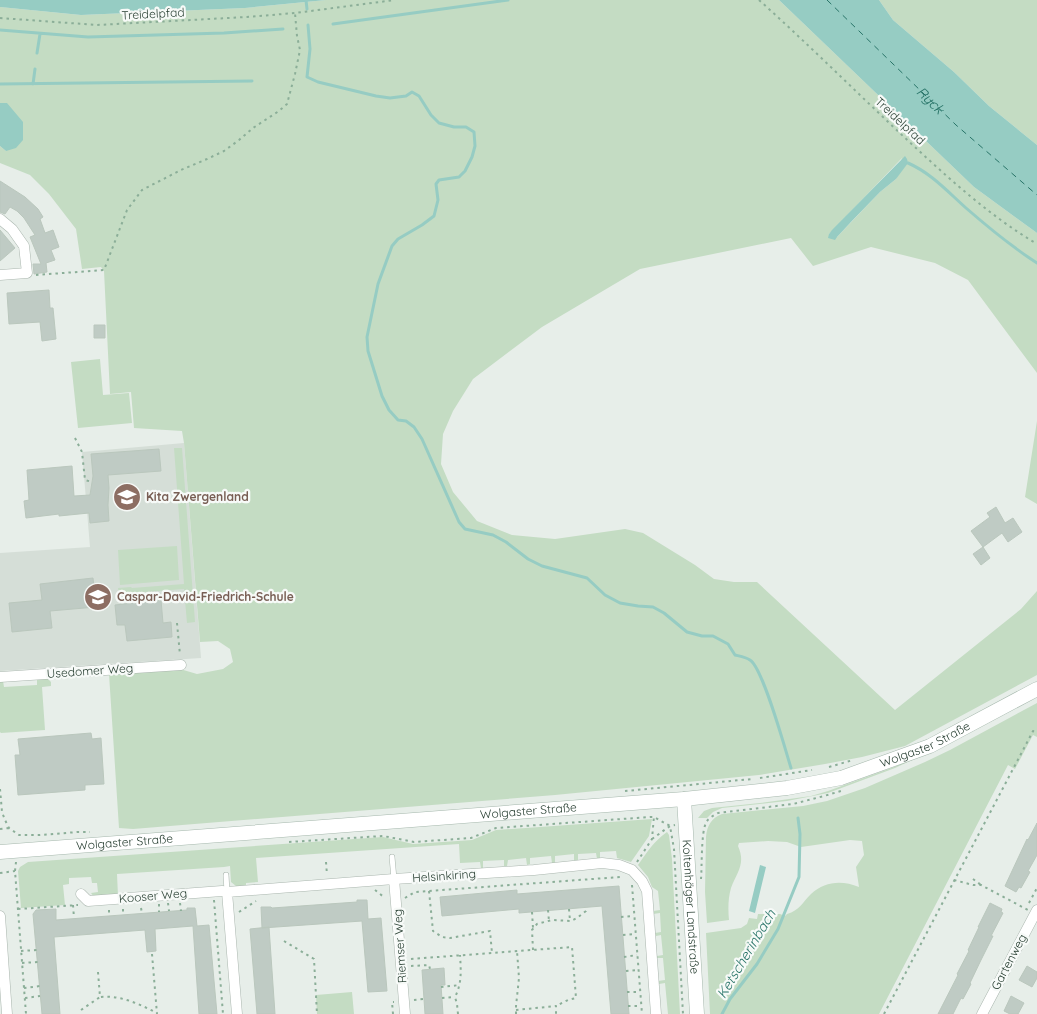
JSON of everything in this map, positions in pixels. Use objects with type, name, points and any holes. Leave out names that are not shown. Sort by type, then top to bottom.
[{"type":"main road","name":"Wolgaster Straße","points":[[0,852],[684,799],[787,788],[841,778],[930,746],[1037,689]]},
{"type":"main road","name":"Koitenhäger Landstraße","points":[[684,799],[697,1014]]},
{"type":"street","points":[[0,219],[12,229],[24,246],[27,273],[0,276]]},
{"type":"street","name":"Usedomer Weg","points":[[0,677],[181,665]]},
{"type":"street","name":"Helsinkiring","points":[[227,892],[602,864],[619,864],[630,873]]},
{"type":"street","points":[[630,873],[642,881],[647,892],[656,1014]]},
{"type":"street","name":"Riemser Weg","points":[[394,879],[392,898],[405,1014]]},
{"type":"street","points":[[227,892],[236,1014]]},
{"type":"street","name":"Kooser Weg","points":[[81,899],[88,901],[227,892]]},
{"type":"street","name":"Gartenweg","points":[[982,1014],[1036,912]]},
{"type":"street","points":[[0,916],[7,1014]]},
{"type":"lane","points":[[392,857],[394,879]]},
{"type":"lane","points":[[226,875],[227,892]]},
{"type":"path","name":"Treidelpfad","points":[[0,18],[97,25],[295,13],[395,0]]},
{"type":"path","name":"Treidelpfad","points":[[759,0],[940,170],[993,214],[1037,244]]},
{"type":"path","points":[[27,273],[36,275],[104,270],[127,210],[142,190],[180,170],[224,151],[287,104],[300,50],[295,13]]},
{"type":"path","points":[[76,438],[82,452],[85,480],[92,482]]},
{"type":"path","points":[[177,623],[181,665]]},
{"type":"path","points":[[884,1014],[1033,732],[1037,733]]},
{"type":"path","points":[[825,768],[853,760]]},
{"type":"path","points":[[617,792],[816,770]]},
{"type":"path","points":[[0,789],[2,812],[9,828],[19,835],[98,832]]},
{"type":"path","points":[[701,885],[705,824],[711,817],[718,813],[793,804],[843,790]]},
{"type":"path","points":[[285,843],[383,836],[414,842],[471,838],[496,828],[650,817],[670,826]]},
{"type":"path","points":[[652,839],[654,818]]},
{"type":"path","points":[[642,1014],[630,873],[652,839],[670,826]]},
{"type":"path","points":[[670,826],[674,849],[683,1014]]},
{"type":"path","points":[[0,829],[9,828]]},
{"type":"path","points":[[20,861],[16,864],[15,872],[26,1014]]},
{"type":"path","points":[[0,873],[15,872]]},
{"type":"path","points":[[375,890],[392,898],[406,898],[415,892],[429,890],[630,873]]},
{"type":"path","points":[[973,879],[1036,912]]},
{"type":"path","points":[[954,880],[972,885],[982,885]]},
{"type":"path","points":[[429,890],[433,931],[442,937],[450,938],[490,931],[492,953]]},
{"type":"path","points":[[214,897],[223,1014]]},
{"type":"path","points":[[18,909],[73,905],[81,899]]},
{"type":"path","points":[[239,912],[258,899]]},
{"type":"path","points":[[73,905],[74,918]]},
{"type":"path","points":[[533,928],[540,922],[570,921],[586,911],[587,907]]},
{"type":"path","points":[[569,908],[570,921]]},
{"type":"path","points":[[548,910],[549,921]]},
{"type":"path","points":[[532,912],[532,950]]},
{"type":"path","points":[[621,917],[634,916]]},
{"type":"path","points":[[622,935],[636,934]]},
{"type":"path","points":[[284,941],[314,959],[317,1014]]},
{"type":"path","points":[[411,959],[572,947],[576,998],[556,1006],[516,1010]]},
{"type":"path","points":[[21,952],[36,950]]},
{"type":"path","points":[[516,1014],[519,978],[517,951]]},
{"type":"path","points":[[152,954],[157,1013]]},
{"type":"path","points":[[458,1014],[455,997],[460,985],[460,955]]},
{"type":"path","points":[[624,957],[637,955]]},
{"type":"path","points":[[22,963],[38,962]]},
{"type":"path","points":[[411,966],[429,965],[430,969]]},
{"type":"path","points":[[626,971],[639,970]]},
{"type":"path","points":[[98,972],[100,997]]},
{"type":"path","points":[[441,987],[460,985]]},
{"type":"path","points":[[24,988],[40,986]]},
{"type":"path","points":[[627,992],[640,992]]},
{"type":"path","points":[[25,998],[40,996]]},
{"type":"path","points":[[81,1010],[100,997],[105,996],[132,1000],[157,1013]]},
{"type":"path","points":[[442,998],[455,997]]},
{"type":"path","points":[[414,1000],[424,1000]]},
{"type":"path","points":[[556,1006],[556,1014]]},
{"type":"path","points":[[628,1006],[641,1006]]},
{"type":"shaded area","name":"Caspar-David-Friedrich-Schule","points":[[184,443],[201,658],[0,671],[0,553],[90,547],[82,452]]},
{"type":"green space","points":[[326,0],[779,0],[974,187],[1037,233],[1037,373],[968,280],[935,263],[871,247],[813,266],[791,238],[640,269],[542,327],[473,379],[453,411],[443,434],[441,464],[453,492],[477,521],[512,535],[555,539],[625,529],[643,533],[714,579],[734,582],[757,582],[895,710],[1021,609],[1037,591],[1037,675],[905,746],[862,757],[759,775],[555,795],[133,829],[119,828],[109,674],[180,669],[197,674],[223,669],[233,662],[230,649],[218,641],[200,642],[182,431],[134,428],[131,392],[110,394],[104,271],[101,267],[82,269],[76,229],[49,194],[30,175],[0,163],[0,146],[6,151],[7,103],[0,103],[0,7],[81,15],[245,8]],"holes":[[[902,158],[896,179],[880,192],[837,237],[829,234]]]},
{"type":"green space","points":[[879,0],[1037,0],[1037,145],[989,106],[954,72],[893,20]]},
{"type":"green space","points":[[100,359],[103,395],[129,393],[132,423],[78,428],[71,362]]},
{"type":"green space","points":[[1037,421],[1037,504],[1025,497]]},
{"type":"green space","points":[[174,448],[182,448],[195,622],[187,623],[184,589],[132,593],[132,595],[119,596],[118,588],[184,584]]},
{"type":"green space","points":[[177,546],[179,580],[120,585],[118,550]]},
{"type":"green space","points":[[47,678],[51,682],[51,686],[42,687],[45,730],[1,733],[0,682],[3,681],[4,687],[37,685],[37,679]]},
{"type":"green space","points":[[1037,703],[1037,737],[1033,735],[1015,769],[1008,765],[879,1014],[710,1014],[706,933],[741,928],[747,924],[749,918],[757,919],[758,914],[780,914],[785,916],[798,909],[816,890],[828,884],[846,883],[859,887],[856,867],[864,855],[862,841],[850,840],[801,847],[787,842],[739,843],[741,863],[730,892],[728,904],[729,920],[707,923],[705,892],[706,837],[707,829],[712,820],[722,814],[803,806],[827,801],[865,788],[950,750]]},
{"type":"green space","points":[[926,752],[895,768],[828,793],[787,801],[722,808],[713,812],[707,818],[698,818],[704,811],[712,808],[811,796],[894,767]]},
{"type":"green space","points":[[652,819],[649,836],[631,862],[617,858],[616,851],[600,852],[600,859],[597,859],[596,853],[578,854],[578,861],[574,861],[574,854],[555,856],[555,863],[552,863],[551,856],[530,858],[530,864],[527,865],[526,858],[508,860],[507,866],[504,866],[504,860],[483,861],[483,868],[481,868],[480,862],[460,863],[459,844],[256,858],[258,882],[246,883],[246,887],[236,886],[231,882],[230,866],[117,874],[118,896],[94,897],[91,893],[98,892],[97,883],[92,883],[91,877],[69,878],[69,884],[63,885],[65,905],[21,908],[18,871],[20,867],[28,862],[383,837],[413,844],[472,840],[496,830]]},
{"type":"green space","points":[[667,832],[672,859],[680,1014],[668,1014],[665,983],[659,984],[658,981],[665,980],[663,958],[657,958],[657,956],[663,955],[661,935],[656,936],[655,933],[661,932],[660,913],[653,914],[653,911],[660,910],[658,891],[652,887],[648,877],[638,865],[654,843]]},
{"type":"green space","points":[[352,992],[354,1014],[317,1014],[316,995]]},
{"type":"water","points":[[0,0],[326,0],[245,8],[81,15],[0,7]]},
{"type":"water","name":"Ryck","points":[[779,0],[879,0],[893,20],[954,72],[989,106],[1037,145],[1037,233],[974,187]]},
{"type":"water","points":[[0,103],[7,103],[23,122],[23,140],[16,148],[6,151],[0,146]]},
{"type":"water","points":[[905,156],[908,163],[896,179],[880,192],[835,240],[828,238],[832,230]]},
{"type":"water","points":[[760,865],[766,867],[755,913],[749,911]]},
{"type":"building","points":[[0,181],[25,197],[38,209],[43,217],[40,219],[45,233],[53,230],[59,247],[51,250],[55,260],[46,263],[47,272],[34,274],[33,264],[41,264],[30,237],[35,235],[24,218],[10,207],[5,214],[0,212]]},
{"type":"building","points":[[0,230],[15,248],[0,261]]},
{"type":"building","points":[[49,290],[50,308],[53,308],[56,339],[42,341],[40,322],[9,324],[7,293]]},
{"type":"building","points":[[94,325],[105,325],[105,338],[94,338]]},
{"type":"building","points":[[159,449],[161,471],[108,475],[109,521],[90,523],[89,513],[26,518],[24,501],[29,500],[27,470],[72,466],[74,496],[90,495],[93,476],[91,454]]},
{"type":"building","points":[[996,507],[1005,523],[1013,518],[1022,532],[1008,542],[1002,533],[983,547],[971,531],[990,517],[987,513]]},
{"type":"building","points":[[983,547],[990,558],[981,565],[973,554]]},
{"type":"building","points":[[93,578],[96,607],[50,611],[52,628],[12,632],[9,603],[42,600],[40,584]]},
{"type":"building","points":[[161,600],[163,623],[171,622],[172,637],[127,641],[125,625],[117,625],[115,605]]},
{"type":"building","points":[[91,733],[92,739],[101,738],[104,784],[85,785],[85,790],[18,795],[15,755],[20,755],[18,739]]},
{"type":"building","points":[[1037,823],[1037,855],[1021,888],[1019,887],[1016,892],[1005,886],[1027,839]]},
{"type":"building","points":[[619,886],[629,1014],[611,1014],[602,906],[519,913],[519,909],[442,916],[440,897],[517,890],[517,894]]},
{"type":"building","points":[[357,900],[367,900],[368,919],[381,918],[387,991],[368,992],[362,921],[262,928],[261,907],[272,908],[357,902]]},
{"type":"building","points":[[990,903],[1002,909],[1001,912],[1003,913],[971,984],[953,1014],[938,1014],[958,975]]},
{"type":"building","points":[[187,908],[195,908],[197,926],[209,925],[217,1014],[199,1014],[193,926],[155,929],[156,951],[147,952],[145,930],[54,937],[60,1014],[42,1014],[33,914],[36,910],[56,909],[56,920],[187,910]]},
{"type":"building","points":[[269,927],[275,1014],[257,1014],[250,929]]},
{"type":"building","points":[[1027,966],[1037,972],[1037,978],[1032,987],[1019,980]]},
{"type":"building","points":[[444,968],[445,985],[441,985],[443,1014],[425,1014],[422,970]]},
{"type":"building","points":[[1011,996],[1024,1003],[1018,1014],[1010,1014],[1004,1011]]},
{"type":"waterway","name":"Ketscherinbach","points":[[306,0],[307,9]]},
{"type":"waterway","points":[[333,24],[508,0]]},
{"type":"waterway","name":"Ketscherinbach","points":[[308,25],[310,49],[307,77],[318,82],[376,96],[390,98],[406,96],[412,92],[419,96],[431,115],[439,123],[454,127],[466,127],[474,132],[475,146],[465,171],[459,177],[439,180],[436,184],[438,200],[434,216],[398,239],[392,246],[378,284],[367,337],[368,351],[382,396],[389,410],[398,420],[406,421],[414,427],[422,439],[459,522],[465,529],[493,535],[506,542],[528,559],[542,566],[587,578],[605,595],[620,603],[653,607],[664,613],[687,632],[702,636],[713,636],[728,644],[735,655],[750,660],[755,666],[767,693],[791,768]]},
{"type":"waterway","points":[[0,30],[88,37],[224,33],[283,29]]},
{"type":"waterway","points":[[37,53],[40,34]]},
{"type":"waterway","points":[[33,84],[35,69]]},
{"type":"waterway","points":[[0,84],[252,81]]},
{"type":"waterway","points":[[908,163],[932,177],[992,230],[1037,263]]},
{"type":"waterway","name":"Ketscherinbach","points":[[722,1014],[730,999],[757,964],[778,929],[799,877],[800,834],[798,818]]},
{"type":"ferry route","points":[[827,0],[956,125],[1037,195]]},
{"type":"place","name":"Kita Zwergenland","points":[[127,497]]},
{"type":"place","name":"Caspar-David-Friedrich-Schule","points":[[98,597]]}]
